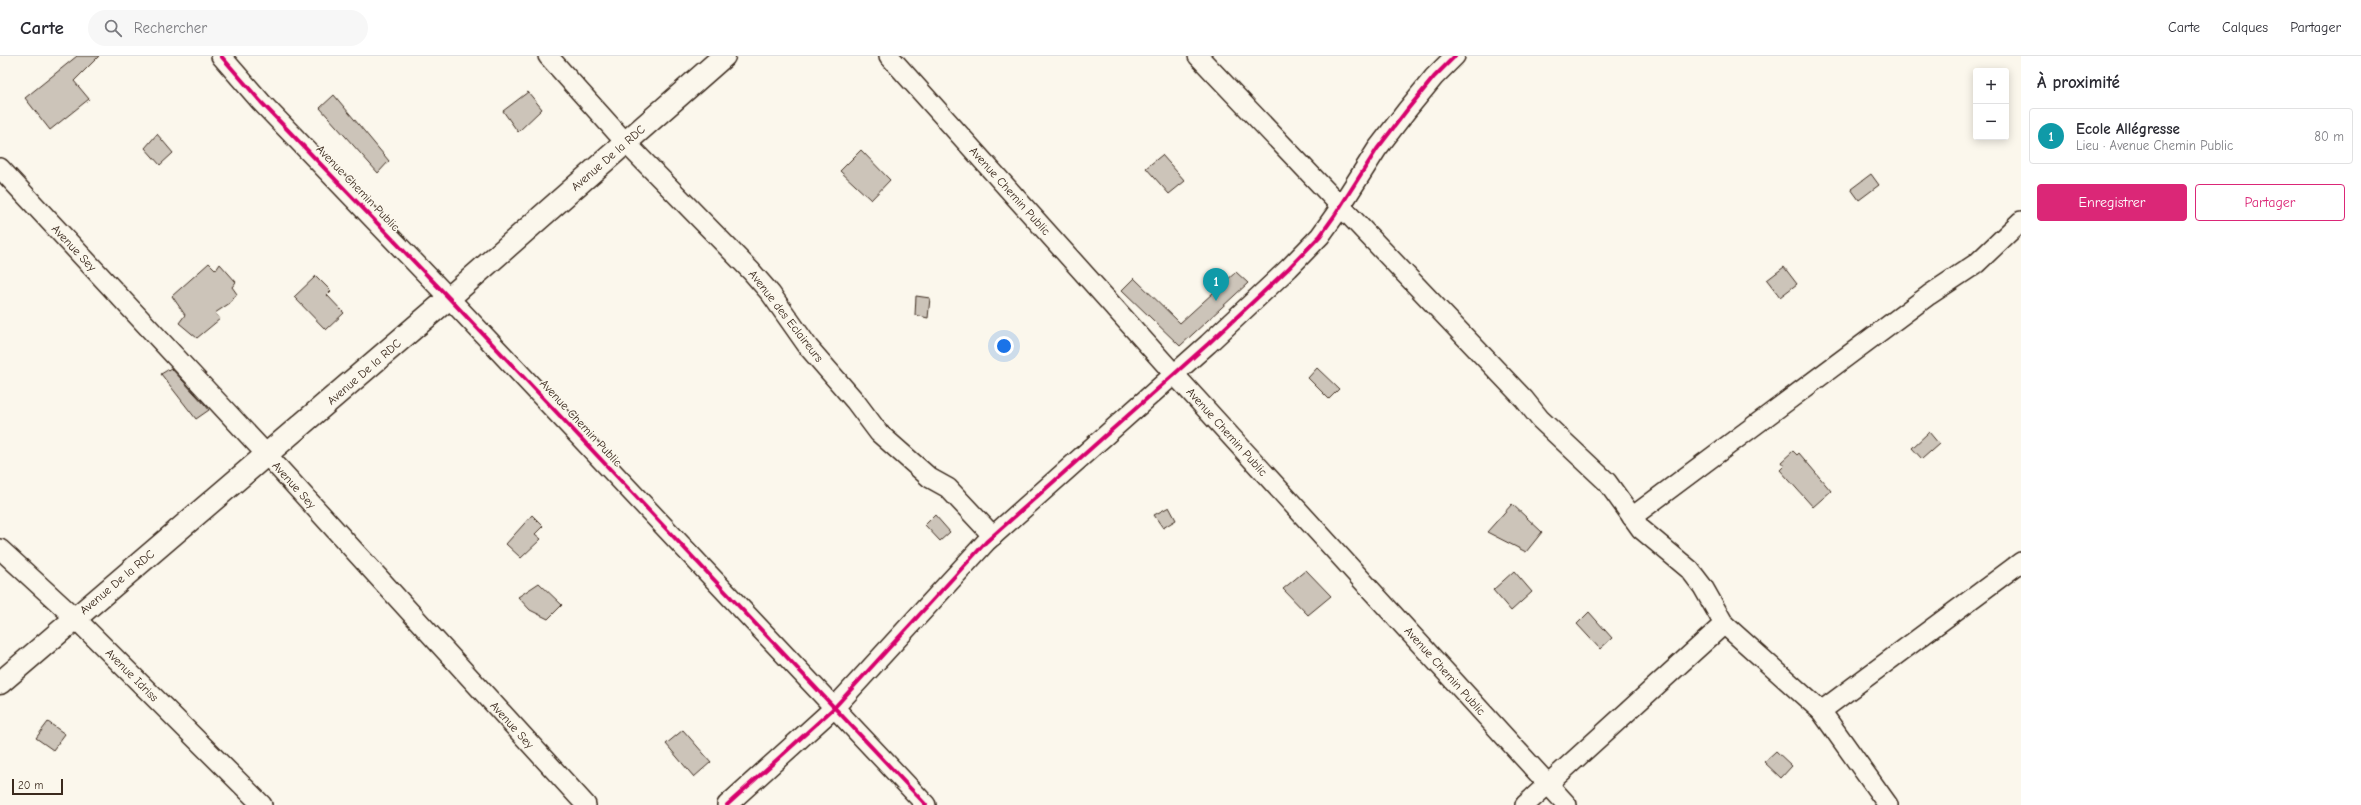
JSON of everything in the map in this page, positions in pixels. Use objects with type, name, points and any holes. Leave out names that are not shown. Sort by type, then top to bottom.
[{"type":"street","name":"Avenue Chemin Public","points":[[221,56],[261,102],[449,298],[926,805]]},
{"type":"street","name":"Avenue des Eclaireurs","points":[[548,56],[626,142],[751,271],[771,294],[809,348],[855,400],[879,433],[930,478],[948,488],[993,536]]},
{"type":"street","name":"Avenue De la RDC","points":[[0,683],[449,298],[724,56]]},
{"type":"street","name":"Avenue Chemin Public","points":[[890,56],[1174,374],[1567,805]]},
{"type":"street","points":[[1198,56],[1340,208],[1518,393],[1540,419],[1607,482],[1632,517],[1652,541],[1690,570],[1704,587],[1724,624],[1822,711],[1888,805]]},
{"type":"street","points":[[727,805],[834,708],[993,536],[1246,310],[1289,268],[1320,236],[1340,208],[1377,149],[1434,77],[1454,56]]},
{"type":"street","name":"Avenue Sey","points":[[0,168],[267,455],[586,805]]},
{"type":"street","points":[[1632,517],[1929,295],[1977,263],[2021,221]]},
{"type":"street","name":"Avenue Idriss","points":[[0,548],[75,618],[262,805]]},
{"type":"street","points":[[1822,711],[2019,568]]},
{"type":"street","points":[[1525,805],[1724,624]]},
{"type":"building","points":[[77,56],[99,56],[74,81],[89,99],[50,130],[25,98]]},
{"type":"building","points":[[528,92],[542,109],[518,132],[503,111]]},
{"type":"building","points":[[334,95],[389,161],[378,173],[320,108]]},
{"type":"building","points":[[157,134],[173,153],[160,165],[145,148]]},
{"type":"building","points":[[861,150],[890,180],[871,200],[840,171]]},
{"type":"building","points":[[1162,155],[1185,181],[1169,194],[1146,168]]},
{"type":"building","points":[[1871,174],[1879,185],[1859,200],[1851,189]]},
{"type":"building","points":[[209,263],[216,270],[220,264],[236,282],[232,287],[237,294],[230,303],[215,313],[220,319],[197,338],[179,323],[185,315],[172,296]]},
{"type":"building","points":[[1784,267],[1797,284],[1780,297],[1767,280]]},
{"type":"building","points":[[1236,272],[1248,283],[1180,346],[1122,290],[1134,278],[1180,323]]},
{"type":"building","points":[[316,276],[331,291],[327,295],[344,313],[326,330],[294,297]]},
{"type":"building","points":[[916,296],[930,298],[928,318],[915,315]]},
{"type":"building","points":[[171,368],[209,410],[196,419],[161,374]]},
{"type":"building","points":[[1317,368],[1339,389],[1329,399],[1308,378]]},
{"type":"building","points":[[1929,432],[1939,444],[1922,459],[1912,448]]},
{"type":"building","points":[[1793,451],[1797,455],[1799,453],[1831,491],[1813,507],[1780,470],[1784,466],[1781,462]]},
{"type":"building","points":[[1512,504],[1542,532],[1526,552],[1487,532]]},
{"type":"building","points":[[1169,507],[1176,520],[1163,528],[1154,515]]},
{"type":"building","points":[[532,515],[543,526],[535,534],[541,539],[521,558],[506,544]]},
{"type":"building","points":[[935,515],[950,532],[940,541],[925,525]]},
{"type":"building","points":[[1306,570],[1331,596],[1308,615],[1283,589]]},
{"type":"building","points":[[1514,571],[1532,592],[1511,611],[1493,590]]},
{"type":"building","points":[[539,583],[562,605],[548,619],[530,610],[518,597]]},
{"type":"building","points":[[1589,612],[1612,638],[1600,649],[1577,624]]},
{"type":"building","points":[[48,722],[65,734],[53,750],[36,738]]},
{"type":"building","points":[[683,730],[711,762],[694,777],[666,744]]},
{"type":"building","points":[[1776,751],[1792,766],[1781,778],[1764,762]]},
{"type":"cycle path","points":[[221,56],[261,102],[449,298],[926,805]]},
{"type":"cycle path","points":[[727,805],[834,708],[986,542],[1208,344],[1289,268],[1320,236],[1377,149],[1434,77],[1455,56]]},
{"type":"place","name":"Ecole Allégresse","points":[[1216,301]]}]
